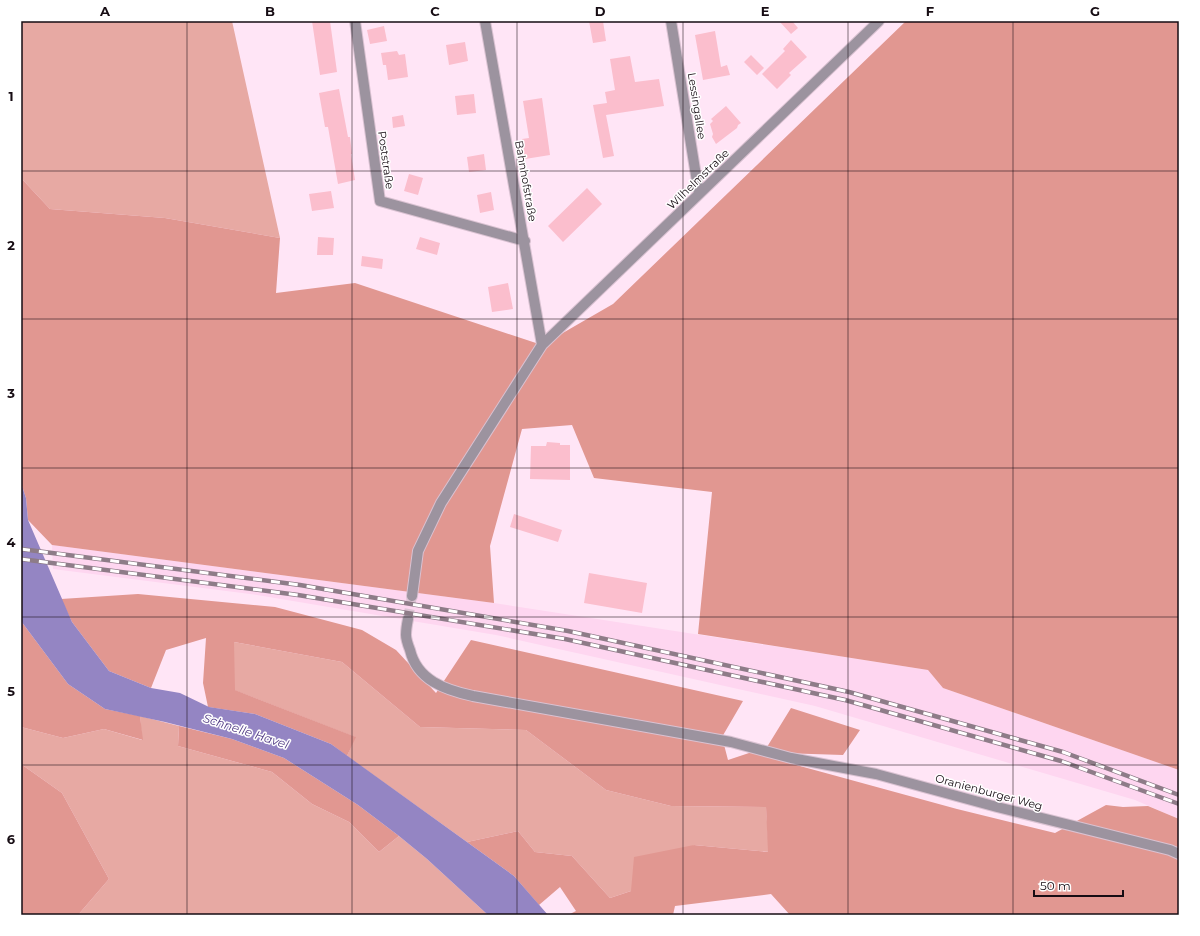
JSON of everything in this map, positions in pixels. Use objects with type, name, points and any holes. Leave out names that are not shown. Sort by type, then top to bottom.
[{"type":"street","name":"Poststraße","points":[[355,21],[380,201],[524,241]]},
{"type":"street","name":"Bahnhofstraße","points":[[485,21],[542,345]]},
{"type":"street","name":"Lessingallee","points":[[671,21],[699,194]]},
{"type":"street","name":"Wilhelmstraße","points":[[412,596],[418,551],[441,503],[542,345],[699,194],[867,25],[879,21]]},
{"type":"street","name":"Oranienburger Weg","points":[[408,620],[406,636],[411,658],[420,671],[433,682],[452,691],[731,742],[791,758],[876,774],[997,807],[1170,850],[1179,854]]},
{"type":"shaded area","points":[[21,21],[232,21],[280,238],[165,218],[50,209],[21,178]]},
{"type":"shaded area","points":[[906,21],[1179,21],[1179,770],[943,688],[928,670],[698,634],[712,492],[594,478],[572,425],[522,429],[490,546],[494,603],[52,545],[28,520],[26,498],[21,483],[21,178],[50,209],[165,218],[280,238],[276,293],[355,283],[542,345],[613,304]]},
{"type":"shaded area","points":[[52,545],[494,603],[928,670],[943,688],[1179,770],[1179,819],[1135,800],[815,706],[496,635],[257,595],[53,569]]},
{"type":"shaded area","points":[[138,594],[275,607],[362,630],[396,650],[436,693],[471,640],[743,701],[722,737],[728,760],[767,747],[791,708],[860,730],[843,755],[781,753],[778,760],[957,809],[1055,833],[1106,805],[1123,807],[1148,806],[1179,819],[1179,915],[790,915],[771,894],[675,906],[673,915],[568,915],[576,911],[560,887],[539,905],[514,876],[467,842],[518,831],[535,852],[572,856],[610,898],[631,891],[634,857],[694,845],[768,852],[766,807],[671,806],[606,790],[526,730],[420,727],[342,662],[234,642],[235,690],[356,737],[347,756],[331,744],[255,714],[208,707],[203,683],[206,638],[166,650],[151,688],[109,671],[72,622],[61,599]]},
{"type":"shaded area","points":[[21,621],[68,684],[105,709],[140,716],[143,740],[104,729],[63,738],[21,727]]},
{"type":"shaded area","points":[[234,642],[342,662],[420,727],[526,730],[606,790],[671,806],[766,807],[769,852],[694,845],[631,891],[610,898],[572,856],[535,852],[518,831],[467,842],[347,756],[355,737],[234,690]]},
{"type":"shaded area","points":[[140,716],[179,726],[178,746],[272,772],[312,804],[349,822],[379,852],[399,836],[427,859],[488,915],[78,915],[109,879],[62,793],[21,764],[21,727],[63,738],[104,729],[142,740]]},
{"type":"shaded area","points":[[179,726],[232,739],[284,758],[358,805],[399,836],[379,852],[349,822],[312,804],[272,772],[178,746]]},
{"type":"shaded area","points":[[21,764],[62,793],[109,879],[78,915],[21,915]]},
{"type":"water","name":"Schnelle Havel","points":[[21,483],[26,498],[28,520],[72,622],[109,671],[151,688],[180,693],[209,707],[255,714],[331,744],[514,876],[548,915],[488,915],[427,859],[399,836],[358,805],[284,758],[232,739],[105,709],[68,684],[21,621]]},
{"type":"building","points":[[312,21],[330,21],[337,72],[320,75]]},
{"type":"building","points":[[589,21],[603,21],[606,41],[593,43]]},
{"type":"building","points":[[779,21],[792,21],[798,28],[791,34]]},
{"type":"building","points":[[384,26],[387,41],[370,44],[367,30]]},
{"type":"building","points":[[715,31],[721,67],[727,65],[730,75],[703,80],[695,35]]},
{"type":"building","points":[[791,40],[807,57],[789,73],[791,75],[777,89],[762,74],[785,51],[783,49]]},
{"type":"building","points":[[465,42],[468,61],[449,65],[446,45]]},
{"type":"building","points":[[397,51],[399,55],[405,54],[408,77],[388,80],[386,65],[383,65],[381,53]]},
{"type":"building","points":[[751,55],[764,68],[757,75],[744,62]]},
{"type":"building","points":[[630,56],[635,82],[659,79],[664,106],[606,115],[614,156],[603,158],[593,105],[607,103],[605,92],[615,90],[610,59]]},
{"type":"building","points":[[339,89],[348,137],[350,137],[355,180],[338,184],[328,127],[325,127],[319,93]]},
{"type":"building","points":[[474,94],[476,113],[457,115],[455,96]]},
{"type":"building","points":[[542,98],[550,155],[525,159],[522,139],[529,138],[523,101]]},
{"type":"building","points":[[726,106],[741,123],[737,128],[716,144],[712,137],[713,134],[710,124],[713,121],[711,119]]},
{"type":"building","points":[[403,115],[405,126],[393,128],[392,117]]},
{"type":"building","points":[[484,154],[486,170],[469,172],[467,157]]},
{"type":"building","points":[[409,174],[423,178],[418,195],[404,191]]},
{"type":"building","points":[[587,188],[602,204],[563,242],[548,226]]},
{"type":"building","points":[[331,191],[334,208],[312,211],[309,194]]},
{"type":"building","points":[[491,192],[494,210],[480,213],[477,195]]},
{"type":"building","points":[[318,237],[334,238],[333,255],[317,255]]},
{"type":"building","points":[[420,237],[440,243],[437,255],[416,249]]},
{"type":"building","points":[[362,256],[383,259],[382,269],[361,266]]},
{"type":"building","points":[[508,283],[513,309],[492,312],[488,287]]},
{"type":"building","points":[[547,442],[560,443],[560,445],[570,445],[570,480],[530,479],[531,446],[546,446]]},
{"type":"building","points":[[514,514],[562,530],[558,542],[510,527]]},
{"type":"building","points":[[589,573],[647,583],[642,613],[584,603]]},
{"type":"tunnel","points":[[408,619],[412,596]]},
{"type":"railway","points":[[21,549],[300,585],[568,631],[849,692],[1063,752],[1179,795]]},
{"type":"railway","points":[[21,559],[298,595],[565,639],[845,700],[1061,761],[1179,804]]}]
